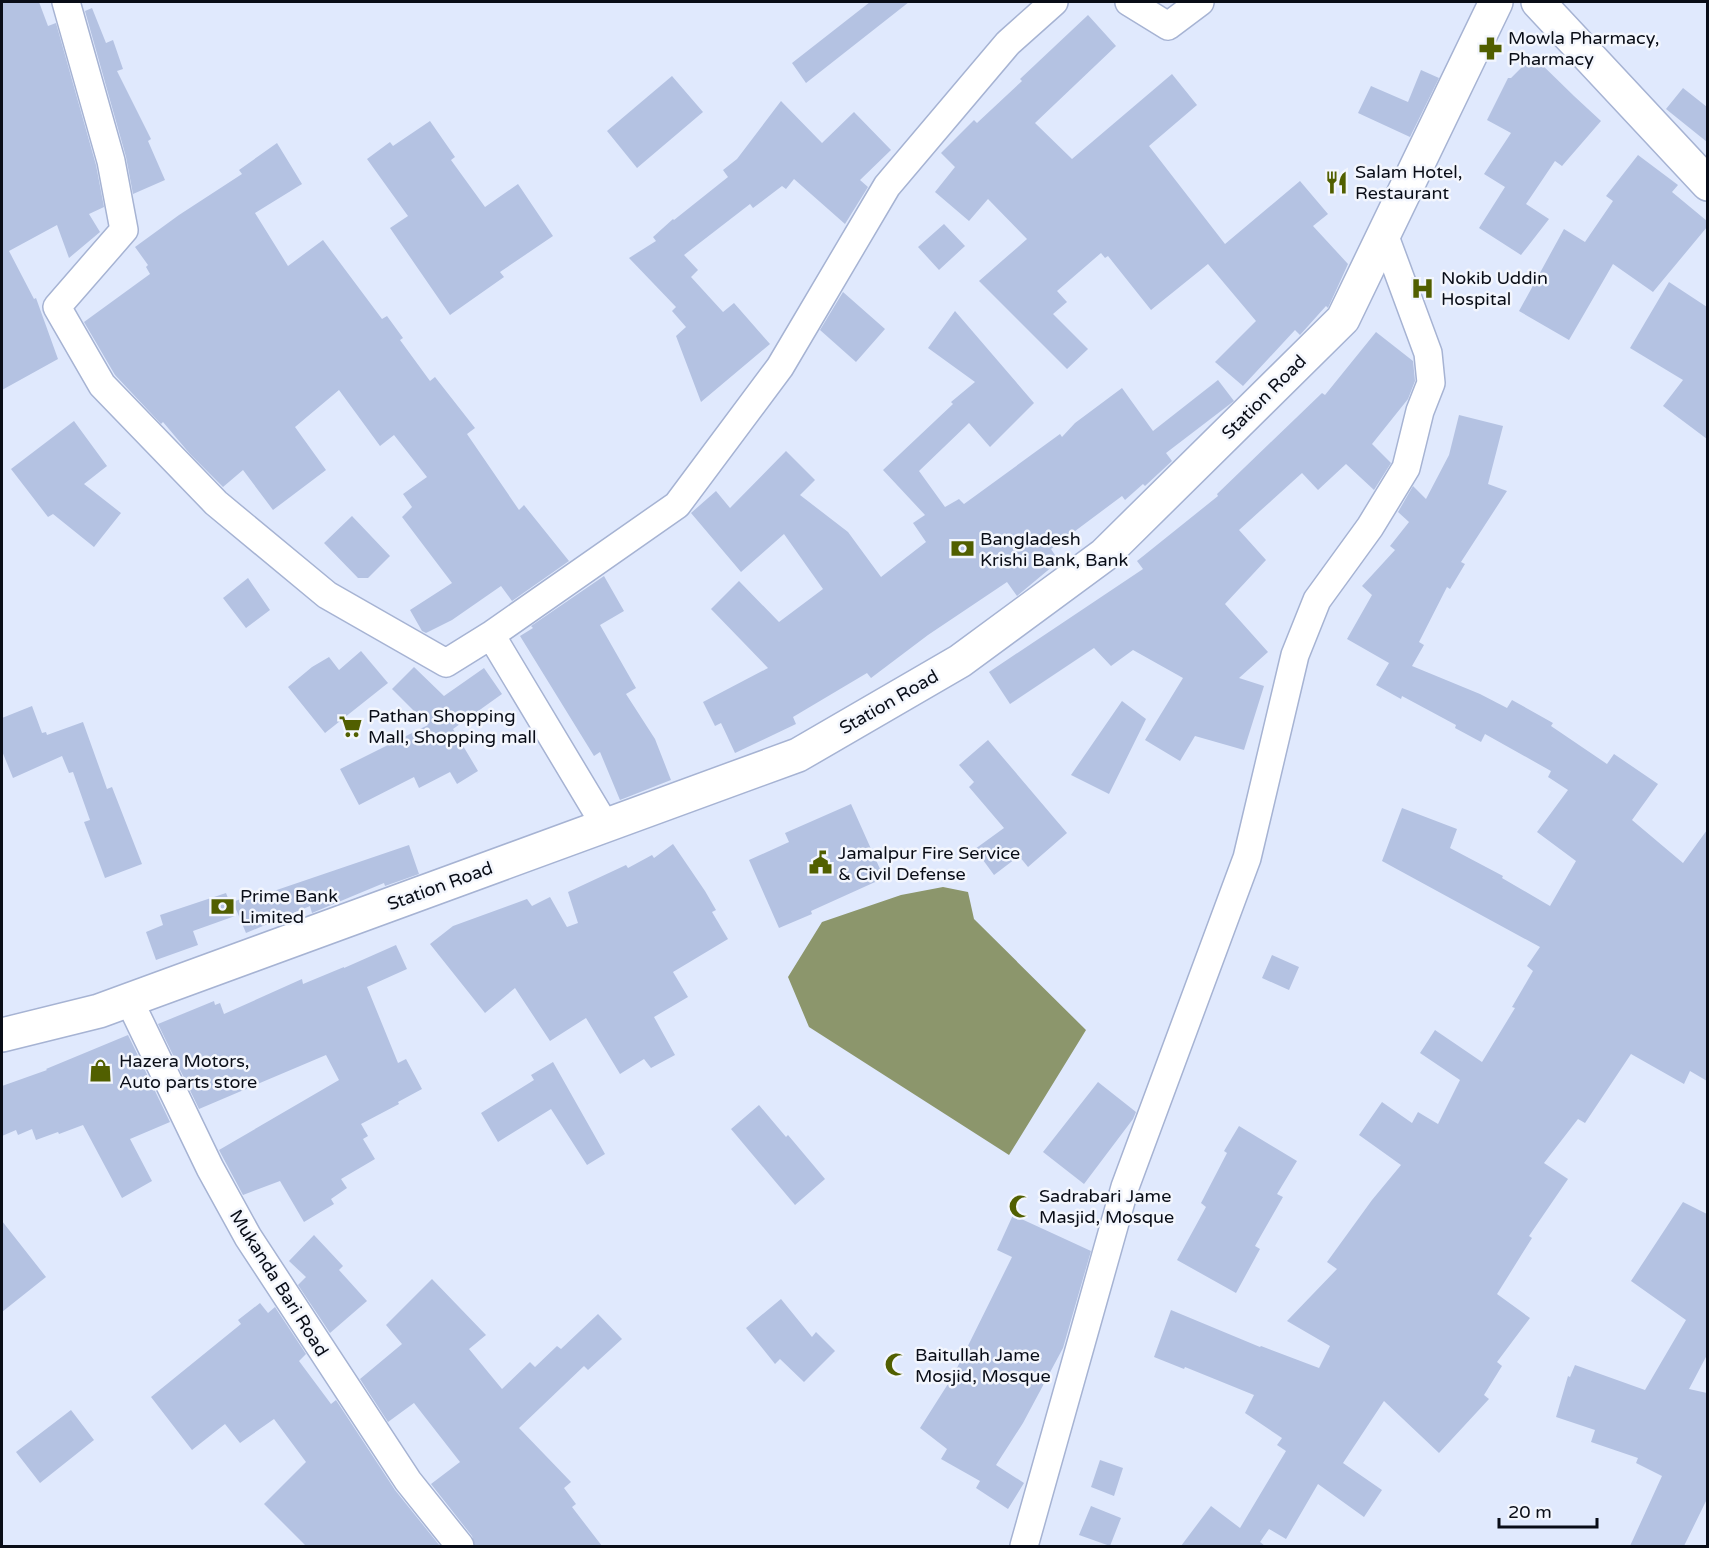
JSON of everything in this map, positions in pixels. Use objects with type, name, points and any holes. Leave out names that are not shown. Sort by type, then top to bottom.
[{"type":"main road","name":"Station Road","points":[[2,1035],[99,1011],[798,755],[960,662],[1104,555],[1343,319],[1496,2]]},
{"type":"main road","points":[[1538,2],[1704,174]]},
{"type":"street","points":[[66,2],[111,161],[124,230],[57,307],[102,385],[216,503],[327,595],[446,663],[491,635],[677,505],[780,367],[887,186],[1008,44],[1054,2]]},
{"type":"street","points":[[1129,2],[1168,26],[1200,2]]},
{"type":"street","points":[[1024,1546],[1125,1187],[1247,858],[1295,655],[1317,600],[1370,527],[1406,468],[1420,411],[1431,383],[1428,353],[1384,234]]},
{"type":"street","points":[[491,635],[605,825]]},
{"type":"street","name":"Mukanda Bari Road","points":[[129,1000],[210,1168],[248,1237],[408,1481],[460,1546]]},
{"type":"shaded area","points":[[943,887],[968,892],[974,919],[1086,1030],[1009,1155],[809,1027],[788,977],[822,922],[901,895]]},
{"type":"building","points":[[2,2],[39,2],[48,26],[56,23],[96,165],[104,207],[89,214],[100,232],[69,258],[57,225],[9,251],[34,299],[36,298],[58,359],[2,390]]},
{"type":"building","points":[[870,2],[909,2],[806,83],[792,63]]},
{"type":"building","points":[[92,8],[106,43],[113,40],[123,69],[117,71],[151,139],[148,141],[165,180],[133,194],[126,157],[85,11]]},
{"type":"building","points":[[1088,15],[1116,46],[1035,123],[1072,159],[1172,74],[1197,105],[1149,146],[1225,244],[1300,181],[1328,214],[1313,226],[1348,264],[1328,308],[1326,306],[1300,335],[1295,330],[1243,386],[1215,362],[1256,321],[1208,264],[1151,310],[1108,256],[1105,258],[1101,253],[1057,291],[1067,302],[1053,314],[1088,349],[1067,369],[979,281],[1027,239],[988,199],[969,221],[935,192],[955,167],[941,153],[974,120],[977,123],[1022,81],[1020,79]]},
{"type":"building","points":[[1533,56],[1601,121],[1562,166],[1555,161],[1526,204],[1549,219],[1521,255],[1479,228],[1505,187],[1484,174],[1511,133],[1487,120],[1508,78],[1511,78]]},
{"type":"building","points":[[1421,70],[1439,78],[1410,137],[1358,113],[1371,86],[1408,102]]},
{"type":"building","points":[[672,76],[703,112],[637,168],[607,131]]},
{"type":"building","points":[[1683,88],[1707,107],[1707,142],[1666,109]]},
{"type":"building","points":[[781,101],[822,143],[854,112],[891,150],[860,180],[868,187],[845,224],[794,179],[786,189],[782,186],[753,208],[750,204],[684,255],[698,270],[691,277],[723,312],[734,303],[770,344],[701,402],[676,336],[686,327],[672,311],[676,307],[629,258],[656,241],[653,237],[673,219],[728,177],[723,170],[737,159]]},
{"type":"building","points":[[430,121],[455,157],[451,160],[485,207],[518,184],[553,236],[500,272],[504,277],[450,315],[390,228],[408,216],[367,159],[390,142],[393,146]]},
{"type":"building","points":[[277,143],[302,184],[255,213],[288,266],[323,240],[382,319],[387,316],[403,338],[400,340],[430,381],[435,377],[475,428],[467,434],[519,510],[524,505],[569,561],[512,601],[501,586],[452,620],[426,633],[422,631],[410,610],[452,583],[402,517],[412,507],[403,494],[427,477],[394,435],[380,446],[339,390],[295,427],[326,470],[273,510],[243,470],[223,487],[190,454],[163,422],[161,424],[115,375],[84,322],[150,274],[146,267],[148,265],[135,247],[242,174],[239,170]]},
{"type":"building","points":[[1638,155],[1678,185],[1672,192],[1707,221],[1707,227],[1653,292],[1613,264],[1569,340],[1519,311],[1564,229],[1585,242],[1613,201],[1606,196]]},
{"type":"building","points":[[944,224],[965,246],[939,270],[918,247]]},
{"type":"building","points":[[1669,282],[1707,307],[1707,439],[1663,406],[1683,380],[1630,348]]},
{"type":"building","points":[[843,292],[885,329],[856,362],[820,330]]},
{"type":"building","points":[[955,311],[1034,403],[990,447],[969,423],[919,471],[945,507],[959,499],[964,504],[1060,434],[1062,437],[1075,423],[1122,388],[1153,431],[1218,380],[1234,401],[1166,453],[1172,461],[1145,486],[1143,484],[1125,500],[1122,496],[1051,549],[1059,561],[1017,596],[1007,582],[928,635],[871,678],[867,673],[793,717],[796,724],[735,753],[721,723],[715,726],[703,702],[768,668],[711,609],[739,581],[779,622],[823,589],[784,534],[741,572],[691,513],[716,491],[730,508],[786,451],[815,480],[800,495],[848,532],[881,577],[926,542],[913,523],[925,515],[883,470],[953,404],[951,402],[975,382],[928,348]]},
{"type":"building","points":[[1376,332],[1413,361],[1415,381],[1408,399],[1372,444],[1391,463],[1374,490],[1346,464],[1318,490],[1302,473],[1239,530],[1266,560],[1225,604],[1268,652],[1239,678],[1264,686],[1244,750],[1195,736],[1180,761],[1145,740],[1183,678],[1133,650],[1111,666],[1094,648],[1010,704],[989,672],[1143,569],[1137,561],[1218,496],[1217,494],[1322,393],[1325,395]]},
{"type":"building","points":[[1459,415],[1503,426],[1488,484],[1507,491],[1461,562],[1465,564],[1450,589],[1447,587],[1419,642],[1424,645],[1412,666],[1480,694],[1507,708],[1512,700],[1553,723],[1551,726],[1607,764],[1614,754],[1658,784],[1632,820],[1683,863],[1707,830],[1707,1081],[1690,1071],[1684,1084],[1631,1054],[1585,1123],[1578,1119],[1544,1163],[1568,1179],[1529,1236],[1532,1238],[1497,1294],[1530,1318],[1497,1362],[1502,1366],[1484,1395],[1489,1399],[1439,1453],[1384,1401],[1343,1463],[1382,1490],[1364,1517],[1318,1484],[1286,1539],[1269,1529],[1260,1542],[1265,1546],[1181,1546],[1211,1506],[1240,1528],[1286,1451],[1277,1445],[1282,1438],[1245,1413],[1254,1395],[1154,1357],[1171,1310],[1260,1347],[1319,1368],[1330,1346],[1287,1321],[1337,1269],[1327,1262],[1372,1200],[1401,1165],[1359,1135],[1382,1102],[1412,1123],[1418,1112],[1438,1124],[1460,1080],[1420,1053],[1435,1030],[1482,1062],[1515,1008],[1512,1007],[1533,971],[1527,966],[1540,947],[1382,861],[1402,808],[1457,829],[1450,848],[1503,876],[1502,878],[1550,906],[1576,861],[1537,832],[1568,790],[1548,777],[1551,771],[1485,734],[1481,742],[1455,728],[1456,725],[1376,685],[1389,663],[1347,639],[1372,595],[1362,586],[1395,550],[1390,546],[1409,522],[1398,512],[1413,486],[1426,499],[1449,455]]},
{"type":"building","points":[[74,421],[107,466],[84,484],[121,513],[94,547],[53,514],[48,517],[11,469]]},
{"type":"building","points":[[352,516],[390,556],[368,578],[358,578],[324,543]]},
{"type":"building","points":[[604,576],[624,611],[600,625],[636,688],[626,694],[655,739],[671,780],[620,800],[600,752],[594,756],[520,636]]},
{"type":"building","points":[[248,578],[270,610],[246,628],[223,598]]},
{"type":"building","points":[[361,651],[388,683],[325,733],[288,687],[312,667],[329,657],[339,670]]},
{"type":"building","points":[[414,667],[444,696],[484,668],[502,694],[453,729],[478,771],[457,784],[450,772],[419,788],[414,777],[359,805],[340,769],[428,725],[392,689]]},
{"type":"building","points":[[1122,701],[1146,719],[1109,794],[1071,775]]},
{"type":"building","points":[[32,706],[42,733],[46,732],[47,735],[83,722],[107,789],[112,787],[142,864],[105,878],[84,822],[90,820],[73,772],[69,773],[62,756],[13,778],[2,751],[2,718]]},
{"type":"building","points":[[988,740],[1067,833],[1028,867],[1019,856],[994,875],[975,849],[1004,828],[969,787],[974,782],[959,765]]},
{"type":"building","points":[[851,804],[884,878],[779,928],[749,860],[789,842],[785,833]]},
{"type":"building","points":[[673,844],[716,910],[712,912],[728,939],[673,972],[688,997],[654,1017],[675,1055],[651,1068],[644,1059],[620,1074],[586,1018],[550,1041],[515,988],[485,1013],[430,944],[453,926],[527,899],[532,906],[550,897],[567,927],[578,923],[568,892],[626,865],[628,868],[652,855],[654,858]]},
{"type":"building","points":[[409,845],[419,874],[385,886],[384,883],[312,913],[310,906],[246,933],[233,902],[260,891],[262,895]]},
{"type":"building","points":[[226,893],[235,916],[193,931],[198,945],[156,960],[146,932],[163,925],[160,915]]},
{"type":"building","points":[[396,945],[407,969],[367,987],[398,1063],[406,1059],[422,1089],[361,1124],[368,1136],[363,1139],[375,1159],[341,1179],[347,1188],[331,1199],[334,1204],[304,1222],[280,1181],[243,1195],[219,1150],[339,1080],[326,1055],[199,1109],[158,1024],[214,1001],[215,1005],[220,1003],[224,1014],[302,979],[303,984]]},
{"type":"building","points":[[1272,955],[1299,967],[1289,990],[1262,978]]},
{"type":"building","points":[[128,1035],[170,1122],[130,1139],[152,1181],[122,1198],[83,1125],[36,1140],[32,1129],[18,1135],[16,1130],[2,1136],[2,1086],[47,1070]]},
{"type":"building","points":[[553,1062],[605,1154],[587,1165],[551,1109],[498,1142],[481,1113],[534,1080],[531,1075]]},
{"type":"building","points":[[1098,1082],[1136,1112],[1084,1184],[1043,1152]]},
{"type":"building","points":[[759,1105],[825,1179],[795,1205],[731,1129]]},
{"type":"building","points":[[1239,1126],[1297,1161],[1277,1194],[1283,1197],[1255,1246],[1260,1249],[1236,1293],[1177,1260],[1206,1207],[1201,1203],[1227,1153],[1224,1151]]},
{"type":"building","points":[[1683,1202],[1707,1214],[1707,1355],[1689,1389],[1707,1393],[1707,1499],[1684,1546],[1630,1546],[1662,1476],[1636,1463],[1638,1458],[1591,1442],[1595,1430],[1556,1417],[1568,1376],[1570,1377],[1575,1365],[1645,1390],[1686,1320],[1631,1281]]},
{"type":"building","points":[[1013,1215],[1091,1251],[1063,1348],[1023,1423],[996,1465],[1024,1483],[1008,1509],[976,1488],[980,1481],[941,1459],[947,1449],[920,1428],[953,1376],[1012,1257],[997,1250]]},
{"type":"building","points":[[2,1221],[46,1277],[2,1312]]},
{"type":"building","points":[[314,1235],[343,1266],[339,1270],[367,1301],[330,1333],[298,1285],[306,1277],[289,1261]]},
{"type":"building","points":[[432,1279],[486,1335],[469,1349],[502,1389],[530,1362],[535,1367],[557,1346],[561,1349],[598,1314],[622,1339],[588,1370],[584,1366],[519,1428],[571,1482],[564,1488],[576,1504],[572,1507],[602,1546],[475,1546],[472,1536],[431,1484],[460,1462],[414,1403],[388,1422],[360,1379],[402,1344],[386,1325]]},
{"type":"building","points":[[781,1299],[812,1337],[816,1332],[835,1351],[804,1382],[780,1359],[775,1364],[746,1328]]},
{"type":"building","points":[[260,1303],[268,1313],[275,1307],[306,1354],[299,1361],[331,1404],[336,1400],[395,1490],[440,1546],[306,1546],[264,1504],[306,1462],[274,1419],[240,1443],[225,1424],[192,1450],[151,1397],[241,1324],[238,1320]]},
{"type":"building","points":[[71,1410],[94,1440],[40,1483],[16,1452]]},
{"type":"building","points":[[1100,1460],[1123,1468],[1114,1496],[1091,1487]]},
{"type":"building","points":[[1091,1506],[1121,1518],[1110,1546],[1079,1535]]},
{"type":"place","name":"Mowla Pharmacy, Pharmacy","points":[[1490,48]]},
{"type":"place","name":"Salam Hotel, Restaurant","points":[[1337,182]]},
{"type":"place","name":"Nokib Uddin Hospital","points":[[1423,288]]},
{"type":"place","name":"Bangladesh Krishi Bank, Bank","points":[[962,549]]},
{"type":"place","name":"Pathan Shopping Mall, Shopping mall","points":[[350,726]]},
{"type":"place","name":"Jamalpur Fire Service & Civil Defense","points":[[820,863]]},
{"type":"place","name":"Prime Bank Limited","points":[[222,906]]},
{"type":"place","name":"Hazera Motors, Auto parts store","points":[[101,1071]]},
{"type":"place","name":"Sadrabari Jame Masjid, Mosque","points":[[1021,1206]]},
{"type":"place","name":"Baitullah Jame Mosjid, Mosque","points":[[897,1365]]}]
